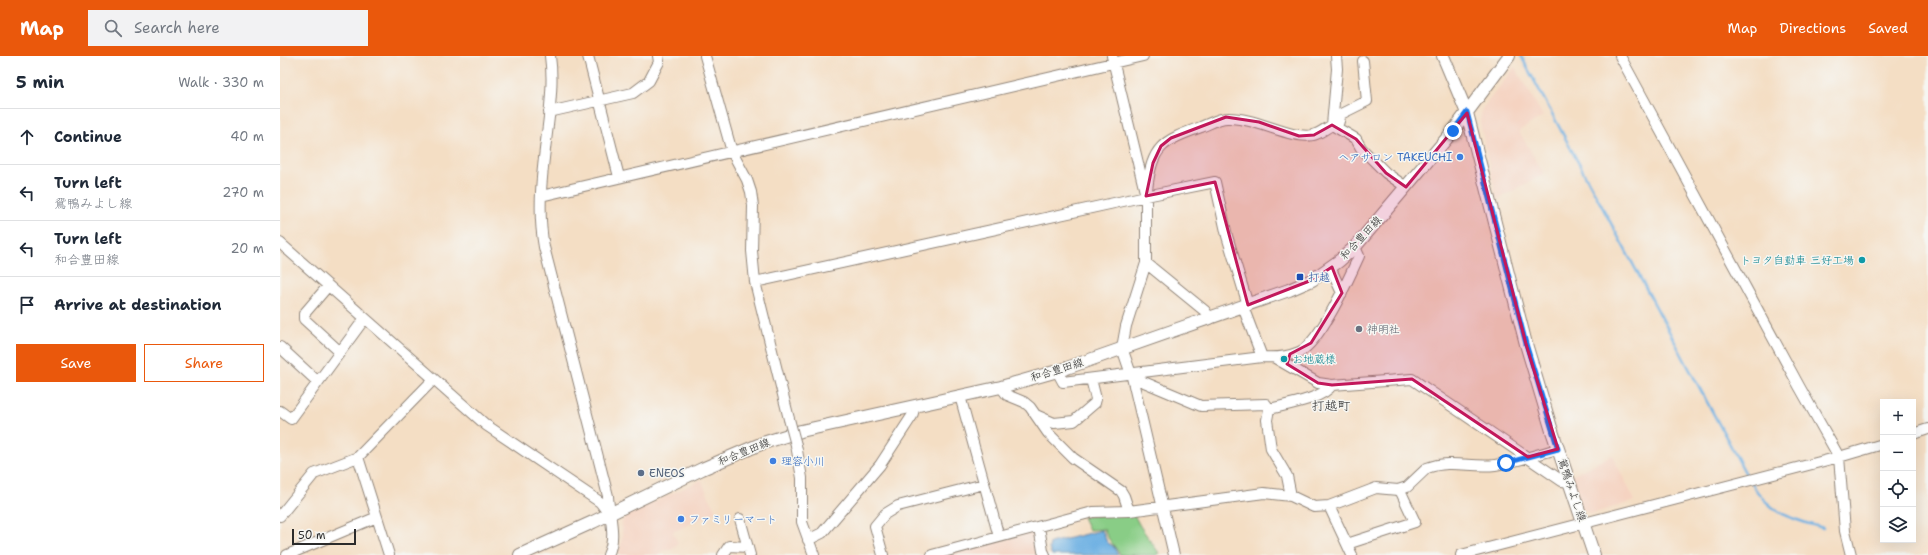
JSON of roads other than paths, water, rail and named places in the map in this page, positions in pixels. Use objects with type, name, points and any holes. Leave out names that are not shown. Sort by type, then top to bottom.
[{"type":"main road","name":"鴛鴨みよし線","points":[[1443,56],[1467,112],[1526,344],[1558,449],[1594,555]]},
{"type":"main road","name":"和合豊田線","points":[[520,555],[702,469],[763,443],[801,431],[1002,387],[1058,371],[1210,319],[1312,280],[1355,247],[1467,112],[1509,56]]},
{"type":"street","points":[[550,56],[552,70],[540,224],[544,247],[608,496],[609,514],[612,526],[611,549],[608,555]]},
{"type":"street","points":[[588,56],[619,177]]},
{"type":"street","points":[[549,112],[632,93],[649,81],[657,70],[660,62],[658,56]]},
{"type":"street","points":[[705,56],[732,152],[747,180],[751,192],[753,206],[752,251],[755,282],[796,444],[802,478],[802,522],[814,555]]},
{"type":"street","points":[[541,196],[732,152],[1113,59],[1143,56]]},
{"type":"street","points":[[1334,127],[1337,69],[1336,56]]},
{"type":"street","points":[[1620,56],[1798,386],[1839,457],[1845,531],[1851,555]]},
{"type":"street","points":[[1113,59],[1146,196]]},
{"type":"street","points":[[1174,555],[1131,376],[1122,348],[1126,326],[1146,263],[1146,196],[1153,163],[1161,146],[1171,138],[1226,117],[1259,122],[1300,136],[1314,135],[1334,127],[1341,114],[1368,100],[1364,61]]},
{"type":"street","points":[[1334,127],[1356,139],[1361,148],[1386,173],[1406,187]]},
{"type":"street","points":[[755,282],[1215,182],[1245,306],[1262,357]]},
{"type":"street","points":[[280,243],[492,430],[600,502],[609,514]]},
{"type":"street","points":[[1058,371],[1063,382],[1131,376],[1262,357],[1275,358],[1299,352],[1311,344],[1342,293],[1360,256],[1355,247]]},
{"type":"street","points":[[1146,263],[1205,311],[1210,319]]},
{"type":"street","points":[[1330,267],[1342,293]]},
{"type":"street","points":[[328,286],[304,314],[304,319],[339,351]]},
{"type":"street","points":[[280,411],[291,419],[364,318]]},
{"type":"street","points":[[280,347],[318,382]]},
{"type":"street","points":[[1287,364],[1290,354]]},
{"type":"street","points":[[1275,358],[1318,383],[1332,385],[1412,379],[1562,481],[1570,482]]},
{"type":"street","points":[[1131,376],[1201,406],[1266,404],[1269,409],[1267,420],[1271,449],[1286,476],[1291,496]]},
{"type":"street","points":[[280,516],[314,474],[358,457],[434,379]]},
{"type":"street","points":[[1036,415],[1054,423],[1074,422],[1094,403],[1096,398],[1091,379]]},
{"type":"street","points":[[1269,409],[1288,405],[1328,392],[1332,385]]},
{"type":"street","points":[[1002,387],[1007,395],[1024,402],[1036,415],[1048,433],[1073,458],[1121,491],[1129,511]]},
{"type":"street","points":[[960,396],[999,537]]},
{"type":"street","points":[[808,540],[822,533],[880,465],[912,416],[915,406]]},
{"type":"street","points":[[1916,433],[1928,429]]},
{"type":"street","points":[[1461,555],[1839,457],[1880,445]]},
{"type":"street","points":[[932,555],[1093,512],[1129,511],[1163,507],[1253,493],[1291,496],[1314,507],[1330,506],[1376,488],[1400,490],[1407,487],[1427,468],[1455,463],[1494,465],[1558,449]]},
{"type":"street","points":[[358,457],[389,555]]},
{"type":"street","points":[[883,555],[875,526],[885,514],[898,506],[984,484]]},
{"type":"street","points":[[1347,544],[1415,522],[1400,490]]},
{"type":"street","points":[[1330,506],[1352,555]]},
{"type":"street","points":[[287,555],[377,518]]},
{"type":"street","points":[[723,555],[729,546],[749,551],[740,519]]},
{"type":"street","points":[[1039,526],[1045,555]]},
{"type":"water","points":[[1102,530],[1107,542],[1114,547],[1118,555],[1052,555],[1049,549],[1050,543]]},
{"type":"waterway","points":[[1521,56],[1748,478]]},
{"type":"waterway","points":[[1751,482],[1758,493],[1773,508],[1791,518],[1823,528]]},
{"type":"place","name":"ヘアサロン TAKEUCHI","points":[[1460,157]]},
{"type":"place","name":"トヨタ自動車 三好工場","points":[[1862,260]]},
{"type":"place","name":"打越","points":[[1300,277]]},
{"type":"place","name":"神明社","points":[[1359,329]]},
{"type":"place","name":"お地蔵様","points":[[1284,359]]},
{"type":"place","name":"理容小川","points":[[773,461]]},
{"type":"place","name":"ENEOS","points":[[641,473]]},
{"type":"place","name":"ファミリーマート","points":[[681,519]]},
{"type":"district","name":"打越町","points":[[1331,405]]}]
